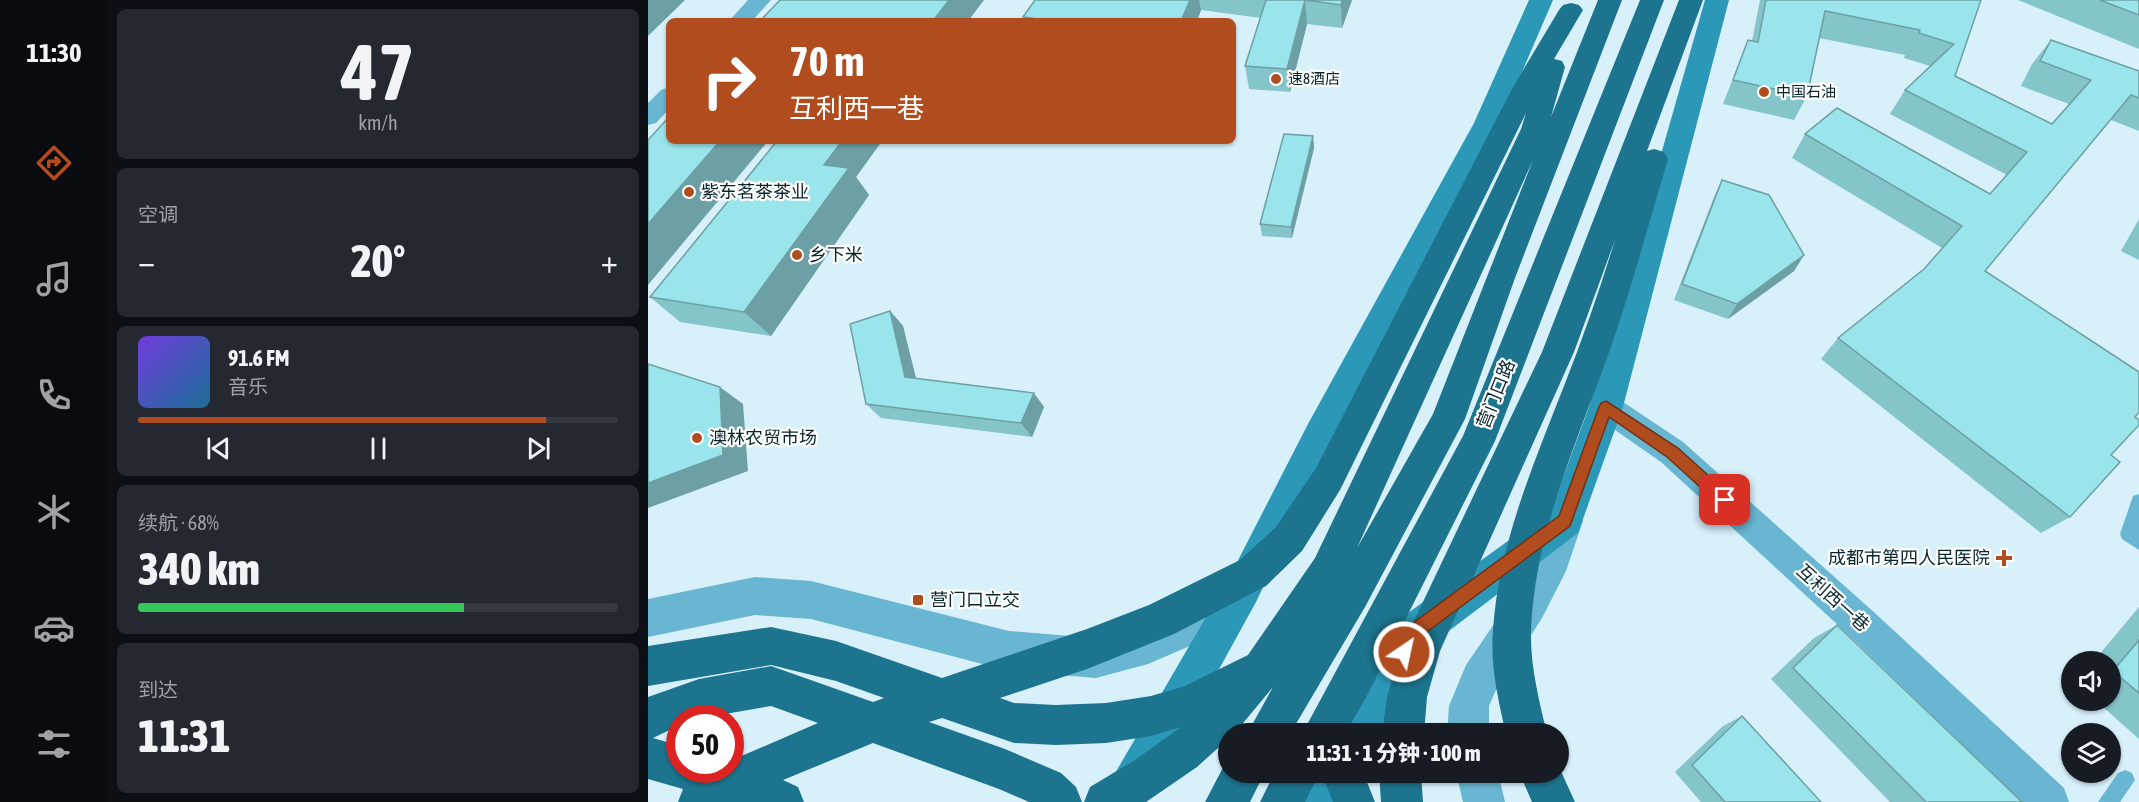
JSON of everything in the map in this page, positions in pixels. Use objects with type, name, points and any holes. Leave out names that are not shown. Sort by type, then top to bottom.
[{"type":"highway","name":"营门口路","points":[[1274,723],[1352,594],[1448,419],[1500,278],[1610,0]]},
{"type":"highway","name":"营门口路","points":[[1328,723],[1355,678],[1478,441],[1652,0]]},
{"type":"highway","points":[[1404,723],[1407,697],[1421,648],[1558,352],[1693,0]]},
{"type":"highway","points":[[1524,723],[1515,682],[1513,647],[1514,595],[1521,555],[1539,492],[1602,327],[1659,142],[1693,0]]},
{"type":"highway","points":[[699,802],[727,784],[807,748],[908,709],[1087,649],[1160,620],[1253,573],[1289,539],[1328,480],[1526,87],[1562,3]]},
{"type":"highway","points":[[1105,802],[1167,764],[1194,743],[1228,708],[1295,623],[1328,571],[1534,129],[1562,3]]},
{"type":"highway","points":[[648,666],[771,646],[836,661],[1014,723],[1056,725],[1106,723],[1151,716],[1191,704],[1243,678],[1300,644],[1352,594]]},
{"type":"highway","points":[[1334,723],[1355,678]]},
{"type":"highway","points":[[648,720],[666,709],[699,699],[771,686],[1005,770],[1046,788],[1061,802]]},
{"type":"highway","points":[[648,758],[666,763]]},
{"type":"highway","points":[[726,783],[783,802]]},
{"type":"highway","points":[[1226,802],[1237,783]]},
{"type":"highway","points":[[1281,802],[1292,783]]},
{"type":"highway","points":[[1346,783],[1354,802]]},
{"type":"highway","points":[[1401,783],[1402,802]]},
{"type":"highway","points":[[1545,783],[1554,802]]},
{"type":"main road","points":[[1367,723],[1415,632],[1565,521],[1606,407],[1717,0]]},
{"type":"main road","points":[[1122,802],[1244,589],[1320,434],[1487,123],[1562,3]]},
{"type":"main road","points":[[1325,802],[1335,783]]},
{"type":"street","points":[[743,18],[760,0]]},
{"type":"street","points":[[648,117],[666,98]]},
{"type":"street","name":"互利西一巷","points":[[1606,407],[1672,452],[1864,626],[2050,802]]},
{"type":"street","points":[[1468,723],[1469,706],[1480,679],[1529,605],[1547,571],[1565,521]]},
{"type":"street","points":[[648,618],[755,596],[811,600],[1009,651],[1096,658],[1148,645],[1199,622],[1244,589]]},
{"type":"street","points":[[1480,783],[1484,802]]},
{"type":"lane","points":[[2139,501],[2128,534],[2139,542]]},
{"type":"lane","points":[[2108,802],[2125,780]]},
{"type":"building","points":[[780,0],[949,0],[935,18],[763,18]]},
{"type":"building","points":[[1035,0],[1190,0],[1182,18],[1023,17]]},
{"type":"building","points":[[1266,0],[1305,0],[1287,69],[1245,66]]},
{"type":"building","points":[[1305,0],[1342,0],[1341,5]]},
{"type":"building","points":[[1766,0],[1981,0],[1955,76],[2052,124],[2091,80],[2040,61],[2051,40],[2139,71],[2139,98],[2131,95],[1985,271],[2139,372],[2139,412],[2135,417],[2139,420],[2139,425],[2111,455],[2120,462],[2070,517],[1838,338],[1924,269],[1962,226],[1805,134],[1837,108],[1990,194],[2027,152],[1905,90],[1954,44],[1919,33],[1920,30],[1825,11],[1807,96],[1733,80],[1748,40],[1758,42]]},
{"type":"building","points":[[2100,0],[2139,0],[2139,15]]},
{"type":"building","points":[[666,120],[666,144],[717,144],[648,224],[648,140]]},
{"type":"building","points":[[1284,134],[1313,136],[1291,227],[1260,224]]},
{"type":"building","points":[[775,144],[840,144],[824,165],[849,168],[744,312],[650,297]]},
{"type":"building","points":[[1722,180],[1769,195],[1804,255],[1737,304],[1682,284]]},
{"type":"building","points":[[890,311],[905,377],[1034,393],[1021,423],[866,404],[850,324]]},
{"type":"building","name":"澳林农贸市场","points":[[648,364],[720,387],[723,455],[648,483]]},
{"type":"building","points":[[1837,625],[2022,802],[1926,802],[1793,668]]},
{"type":"building","points":[[2139,640],[2139,693],[2121,678],[2121,661]]},
{"type":"building","points":[[1742,716],[1821,802],[1725,802],[1692,765]]},
{"type":"place","name":"速8酒店","points":[[1276,79]]},
{"type":"place","name":"中国石油","points":[[1764,92]]},
{"type":"place","name":"紫东茗茶茶业","points":[[689,192]]},
{"type":"place","name":"乡下米","points":[[797,255]]},
{"type":"place","name":"澳林农贸市场","points":[[697,438]]},
{"type":"place","name":"成都市第四人民医院","points":[[2004,558]]},
{"type":"place","name":"营门口立交","points":[[918,600]]},
{"type":"route","points":[[1404,652],[1415,632],[1565,521],[1606,407],[1672,452],[1725,500]]}]
